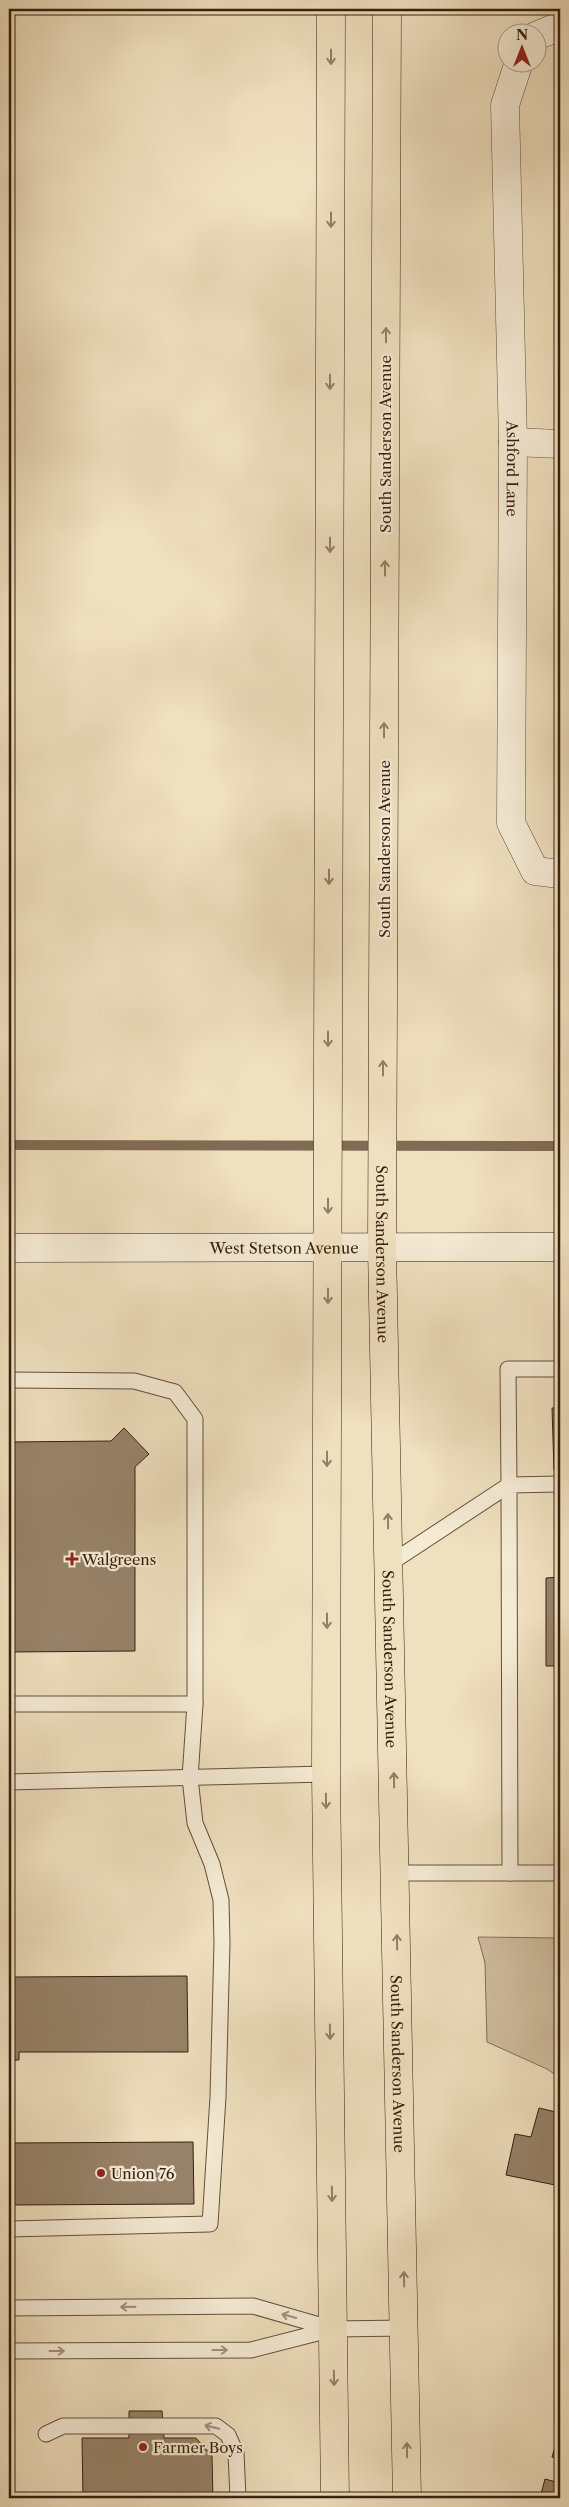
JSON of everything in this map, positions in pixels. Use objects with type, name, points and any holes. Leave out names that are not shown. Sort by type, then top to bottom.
[{"type":"main road","points":[[332,9],[326,1774],[335,2498]]},
{"type":"main road","name":"South Sanderson Avenue","points":[[387,9],[382,1248],[407,2498]]},
{"type":"street","points":[[546,32],[560,26]]},
{"type":"street","name":"Ashford Lane","points":[[516,72],[506,105],[513,442],[511,823],[548,872]]},
{"type":"street","points":[[513,442],[560,444]]},
{"type":"street","name":"West Stetson Avenue","points":[[9,1248],[560,1247]]},
{"type":"lane","points":[[510,1873],[508,1369],[560,1369]]},
{"type":"lane","points":[[9,1380],[134,1381],[175,1392],[195,1419],[195,1704],[190,1778],[195,1822],[212,1864],[221,1900],[218,2097],[210,2224],[9,2229]]},
{"type":"lane","points":[[389,1564],[509,1485],[560,1484]]},
{"type":"lane","points":[[9,1704],[195,1704]]},
{"type":"lane","points":[[9,1782],[326,1774]]},
{"type":"lane","points":[[396,1873],[560,1873]]},
{"type":"lane","points":[[9,2308],[253,2306],[333,2329]]},
{"type":"lane","points":[[9,2352],[251,2350],[333,2329],[405,2328]]},
{"type":"lane","points":[[46,2434],[63,2426],[216,2426],[228,2435],[236,2453],[238,2498]]},
{"type":"shaded area","points":[[478,1937],[560,1938],[560,2078],[547,2069],[487,2042],[485,1963]]},
{"type":"building","points":[[552,1408],[560,1408],[560,1470],[554,1470]]},
{"type":"building","name":"Walgreens","points":[[124,1428],[149,1454],[135,1467],[135,1651],[9,1652],[9,1442],[111,1441]]},
{"type":"building","points":[[560,1577],[560,1666],[546,1666],[546,1578]]},
{"type":"building","points":[[187,1976],[188,2052],[19,2052],[19,2060],[9,2060],[9,2003],[14,2004],[14,1977]]},
{"type":"building","points":[[539,2108],[560,2113],[560,2186],[506,2175],[515,2134],[531,2137]]},
{"type":"building","name":"Union 76","points":[[193,2142],[194,2204],[9,2205],[9,2143]]},
{"type":"building","name":"Farmer Boys","points":[[129,2411],[162,2411],[164,2438],[196,2438],[212,2456],[213,2498],[83,2498],[82,2438],[129,2438]]},
{"type":"building","points":[[560,2431],[560,2460],[552,2457]]},
{"type":"building","points":[[545,2479],[560,2483],[560,2498],[540,2498]]},
{"type":"waterway","points":[[9,1145],[560,1146]]},
{"type":"place","name":"Walgreens","points":[[72,1559]]},
{"type":"place","name":"Union 76","points":[[101,2173]]},
{"type":"place","name":"Farmer Boys","points":[[143,2447]]}]
